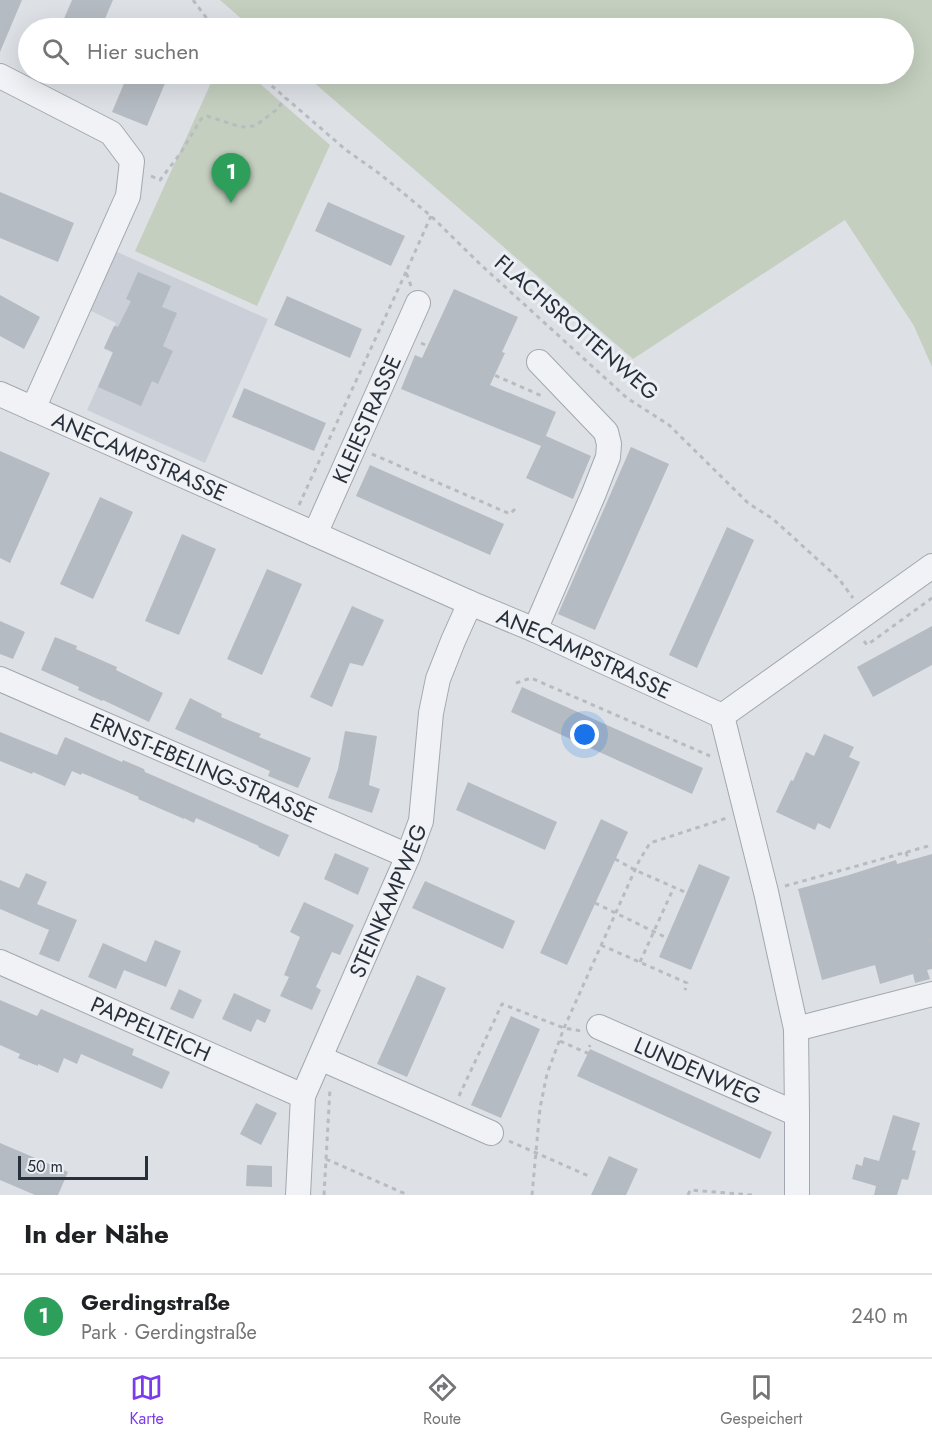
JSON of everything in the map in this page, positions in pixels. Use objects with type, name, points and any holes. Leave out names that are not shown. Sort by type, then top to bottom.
[{"type":"street","points":[[0,76],[111,133],[132,160],[128,196],[33,409]]},
{"type":"street","name":"KLEIESTRASSE","points":[[315,534],[418,303]]},
{"type":"street","points":[[535,630],[608,458],[609,444],[606,432],[539,362]]},
{"type":"street","name":"ANECAMPSTRASSE","points":[[0,394],[535,630],[722,716]]},
{"type":"street","points":[[797,1195],[796,1029],[766,892],[722,716],[932,566]]},
{"type":"street","name":"STEINKAMPWEG","points":[[298,1195],[303,1096],[326,1060],[421,820],[431,713],[438,679],[470,603]]},
{"type":"street","name":"ERNST-EBELING-STRASSE","points":[[0,680],[408,856]]},
{"type":"street","name":"PAPPELTEICH","points":[[0,962],[303,1096]]},
{"type":"street","points":[[796,1029],[932,994]]},
{"type":"street","name":"LUNDENWEG","points":[[599,1027],[797,1114]]},
{"type":"street","points":[[326,1060],[491,1133]]},
{"type":"path","points":[[193,0],[206,18]]},
{"type":"path","name":"FLACHSROTTENWEG","points":[[270,84],[346,150],[380,174],[431,216],[480,264],[627,398],[669,425],[748,503],[773,519],[840,579],[867,645],[932,598]]},
{"type":"path","points":[[131,169],[160,180],[180,154],[201,118],[207,116],[241,127],[255,126],[276,110],[286,98]]},
{"type":"path","points":[[291,524],[431,216]]},
{"type":"path","points":[[406,272],[418,303]]},
{"type":"path","points":[[403,335],[547,398]]},
{"type":"path","points":[[354,446],[510,514],[516,508]]},
{"type":"path","points":[[516,683],[531,678],[735,767]]},
{"type":"path","points":[[532,1195],[540,1108],[548,1074],[564,1029],[639,861],[650,843],[746,812]]},
{"type":"path","points":[[766,892],[932,845]]},
{"type":"path","points":[[906,852],[932,943]]},
{"type":"path","points":[[615,859],[687,893]]},
{"type":"path","points":[[640,962],[674,887]]},
{"type":"path","points":[[595,903],[667,938]]},
{"type":"path","points":[[601,945],[687,983],[685,990]]},
{"type":"path","points":[[450,1116],[502,1004],[564,1029]]},
{"type":"path","points":[[560,1041],[586,1053],[599,1027]]},
{"type":"path","points":[[324,1195],[326,1060]]},
{"type":"path","points":[[491,1133],[591,1177]]},
{"type":"path","points":[[326,1159],[408,1195]]},
{"type":"path","points":[[688,1195],[690,1190],[752,1195]]},
{"type":"shaded area","points":[[115,251],[268,319],[205,463],[87,410],[113,353],[104,349],[116,323],[89,310]]},
{"type":"green space","points":[[220,0],[932,0],[932,367],[914,326],[845,220],[633,359],[316,84],[914,84],[914,18],[241,18]]},
{"type":"green space","points":[[210,84],[260,84],[330,145],[257,306],[135,251]]},
{"type":"building","points":[[0,0],[22,0],[0,52]]},
{"type":"building","points":[[72,0],[113,0],[105,18],[64,18]]},
{"type":"building","points":[[124,84],[165,84],[147,126],[112,112]]},
{"type":"building","points":[[0,192],[74,223],[58,262],[0,238]]},
{"type":"building","points":[[328,202],[405,236],[391,266],[315,231]]},
{"type":"building","points":[[138,272],[171,286],[162,307],[177,313],[163,346],[173,351],[158,384],[152,381],[141,406],[98,387],[113,352],[104,348],[114,326],[118,327],[131,301],[126,299]]},
{"type":"building","points":[[454,289],[518,317],[490,385],[556,412],[545,438],[546,436],[591,456],[573,499],[526,478],[541,446],[401,389],[415,355],[422,358]]},
{"type":"building","points":[[0,295],[40,317],[24,349],[0,336]]},
{"type":"building","points":[[287,296],[362,329],[350,358],[274,325]]},
{"type":"building","points":[[244,388],[326,423],[314,451],[232,417]]},
{"type":"building","points":[[631,447],[669,464],[595,630],[558,614]]},
{"type":"building","points":[[0,451],[50,473],[10,563],[0,558]]},
{"type":"building","points":[[370,465],[504,524],[490,555],[356,496]]},
{"type":"building","points":[[100,497],[133,512],[93,599],[60,584]]},
{"type":"building","points":[[727,527],[754,540],[697,668],[669,655]]},
{"type":"building","points":[[182,534],[216,549],[179,635],[145,621]]},
{"type":"building","points":[[267,569],[302,584],[262,675],[227,659]]},
{"type":"building","points":[[352,606],[384,620],[363,666],[350,663],[332,707],[310,697]]},
{"type":"building","points":[[0,621],[25,632],[13,659],[0,654]]},
{"type":"building","points":[[932,626],[932,665],[873,697],[857,667]]},
{"type":"building","points":[[55,637],[77,646],[76,649],[117,667],[116,670],[163,693],[149,722],[78,690],[79,687],[41,670]]},
{"type":"building","points":[[522,687],[703,768],[692,794],[511,712]]},
{"type":"building","points":[[190,698],[222,714],[221,717],[261,734],[259,737],[311,758],[298,788],[268,776],[270,771],[175,729]]},
{"type":"building","points":[[345,731],[377,736],[369,785],[380,789],[372,813],[328,798],[338,769]]},
{"type":"building","points":[[0,732],[57,755],[65,737],[144,769],[145,772],[289,835],[279,857],[196,818],[194,823],[82,773],[81,775],[72,771],[65,786],[0,761]]},
{"type":"building","points":[[824,734],[854,747],[849,757],[860,762],[830,829],[818,823],[815,830],[776,812],[806,752],[814,756]]},
{"type":"building","points":[[468,782],[557,822],[545,850],[456,810]]},
{"type":"building","points":[[601,819],[628,832],[567,965],[540,953]]},
{"type":"building","points":[[335,853],[369,868],[358,895],[324,879]]},
{"type":"building","points":[[932,854],[932,969],[927,970],[930,979],[915,983],[913,974],[880,984],[875,965],[822,980],[798,889],[896,860],[897,864]]},
{"type":"building","points":[[699,864],[730,877],[691,970],[659,957]]},
{"type":"building","points":[[26,873],[47,882],[37,904],[77,920],[59,962],[39,954],[49,930],[0,909],[0,880],[19,888]]},
{"type":"building","points":[[425,881],[515,921],[503,949],[412,908]]},
{"type":"building","points":[[304,902],[354,925],[340,955],[332,952],[316,987],[321,990],[312,1010],[280,996],[289,977],[284,975],[300,937],[290,932]]},
{"type":"building","points":[[155,940],[181,951],[166,987],[124,970],[116,989],[88,977],[103,943],[146,962]]},
{"type":"building","points":[[417,975],[446,988],[407,1077],[377,1064]]},
{"type":"building","points":[[179,989],[202,1000],[193,1019],[170,1009]]},
{"type":"building","points":[[234,993],[271,1010],[265,1023],[257,1019],[251,1032],[222,1019]]},
{"type":"building","points":[[0,1000],[37,1016],[41,1009],[134,1049],[132,1055],[170,1072],[162,1089],[81,1054],[77,1064],[64,1058],[58,1073],[18,1058],[20,1054],[0,1045]]},
{"type":"building","points":[[511,1016],[540,1029],[501,1118],[471,1105]]},
{"type":"building","points":[[590,1049],[772,1132],[760,1159],[577,1076]]},
{"type":"building","points":[[256,1103],[277,1113],[261,1145],[240,1134]]},
{"type":"building","points":[[893,1115],[920,1123],[912,1150],[916,1151],[908,1180],[902,1179],[897,1195],[874,1195],[876,1186],[852,1179],[856,1164],[862,1166],[864,1157],[879,1161]]},
{"type":"building","points":[[0,1143],[68,1172],[58,1195],[35,1195],[0,1180]]},
{"type":"building","points":[[609,1156],[638,1169],[626,1195],[591,1195]]},
{"type":"building","points":[[247,1165],[272,1166],[272,1187],[246,1186]]},
{"type":"place","name":"Gerdingstraße","points":[[231,203]]}]
